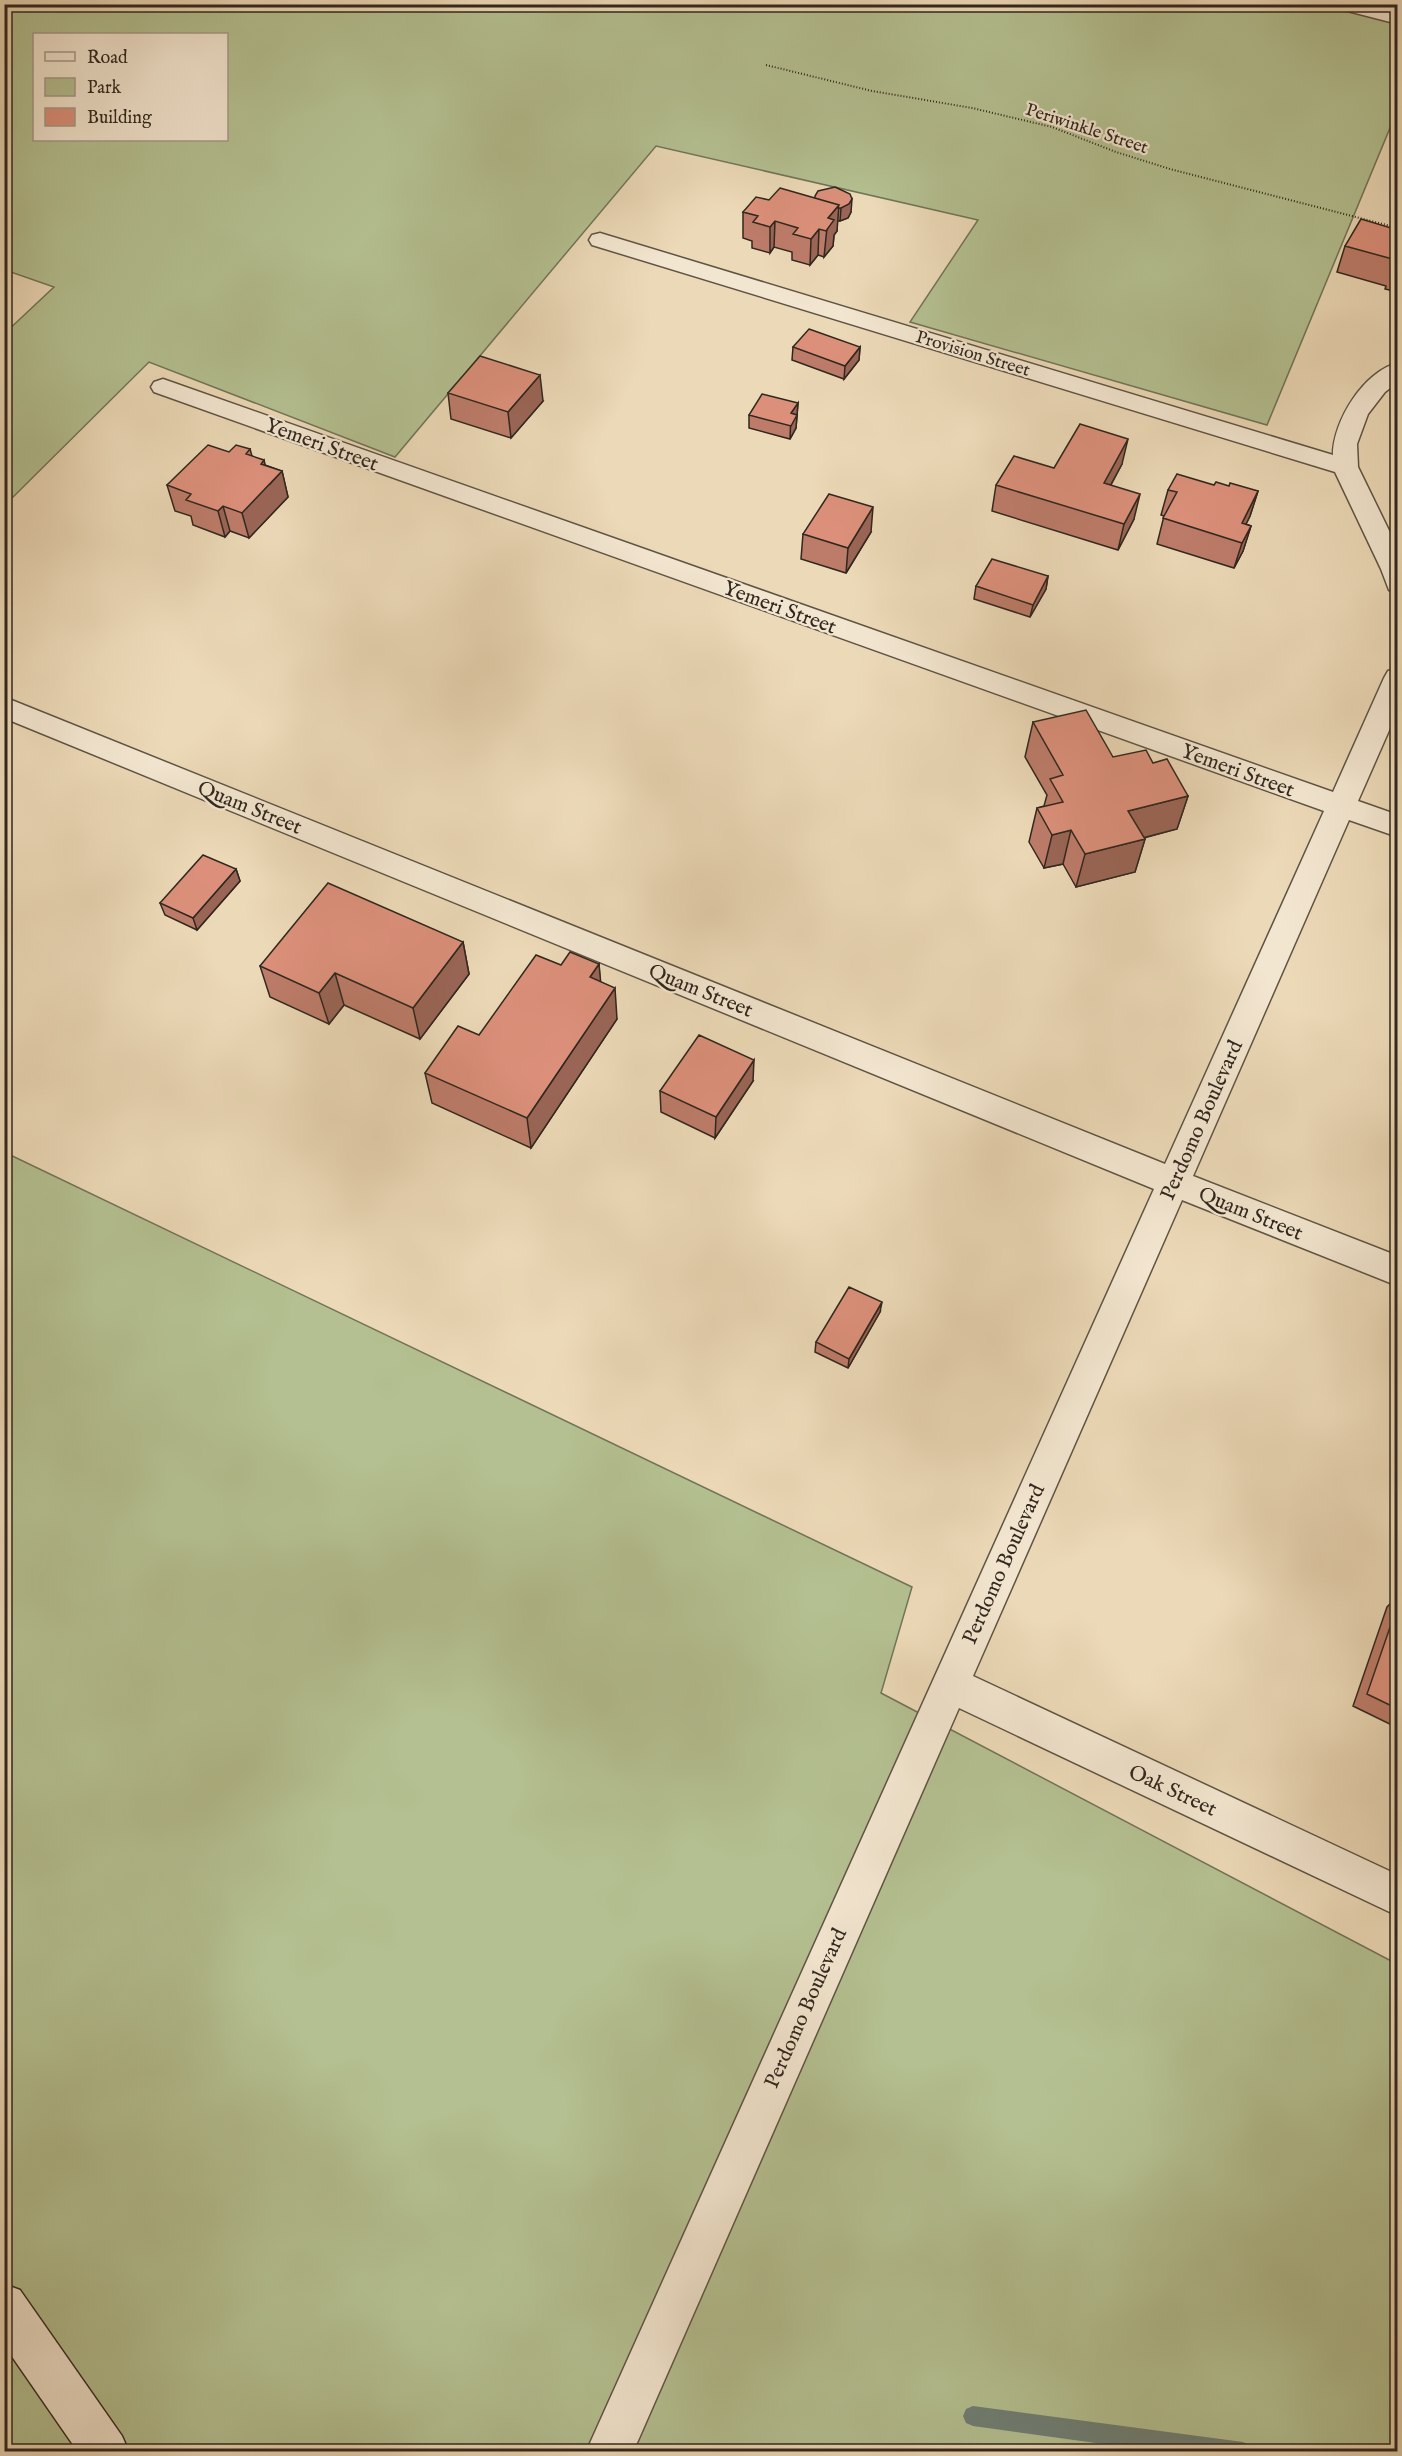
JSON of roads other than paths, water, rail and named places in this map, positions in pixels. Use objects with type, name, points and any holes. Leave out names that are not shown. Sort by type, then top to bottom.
[{"type":"street","points":[[1343,4],[1398,18]]},
{"type":"street","name":"Provision Street","points":[[600,240],[1345,467]]},
{"type":"street","points":[[1398,370],[1376,387],[1356,412],[1345,444],[1345,467],[1394,569],[1398,584]]},
{"type":"street","name":"Yemeri Street","points":[[163,387],[1398,826]]},
{"type":"street","name":"Perdomo Boulevard","points":[[609,2451],[1398,678]]},
{"type":"street","name":"Quam Street","points":[[4,706],[1173,1182],[1398,1271]]},
{"type":"street","name":"Oak Street","points":[[949,1684],[1398,1896]]},
{"type":"street","points":[[4,2306],[106,2451]]},
{"type":"waterway","points":[[973,2416],[1243,2452]]}]
